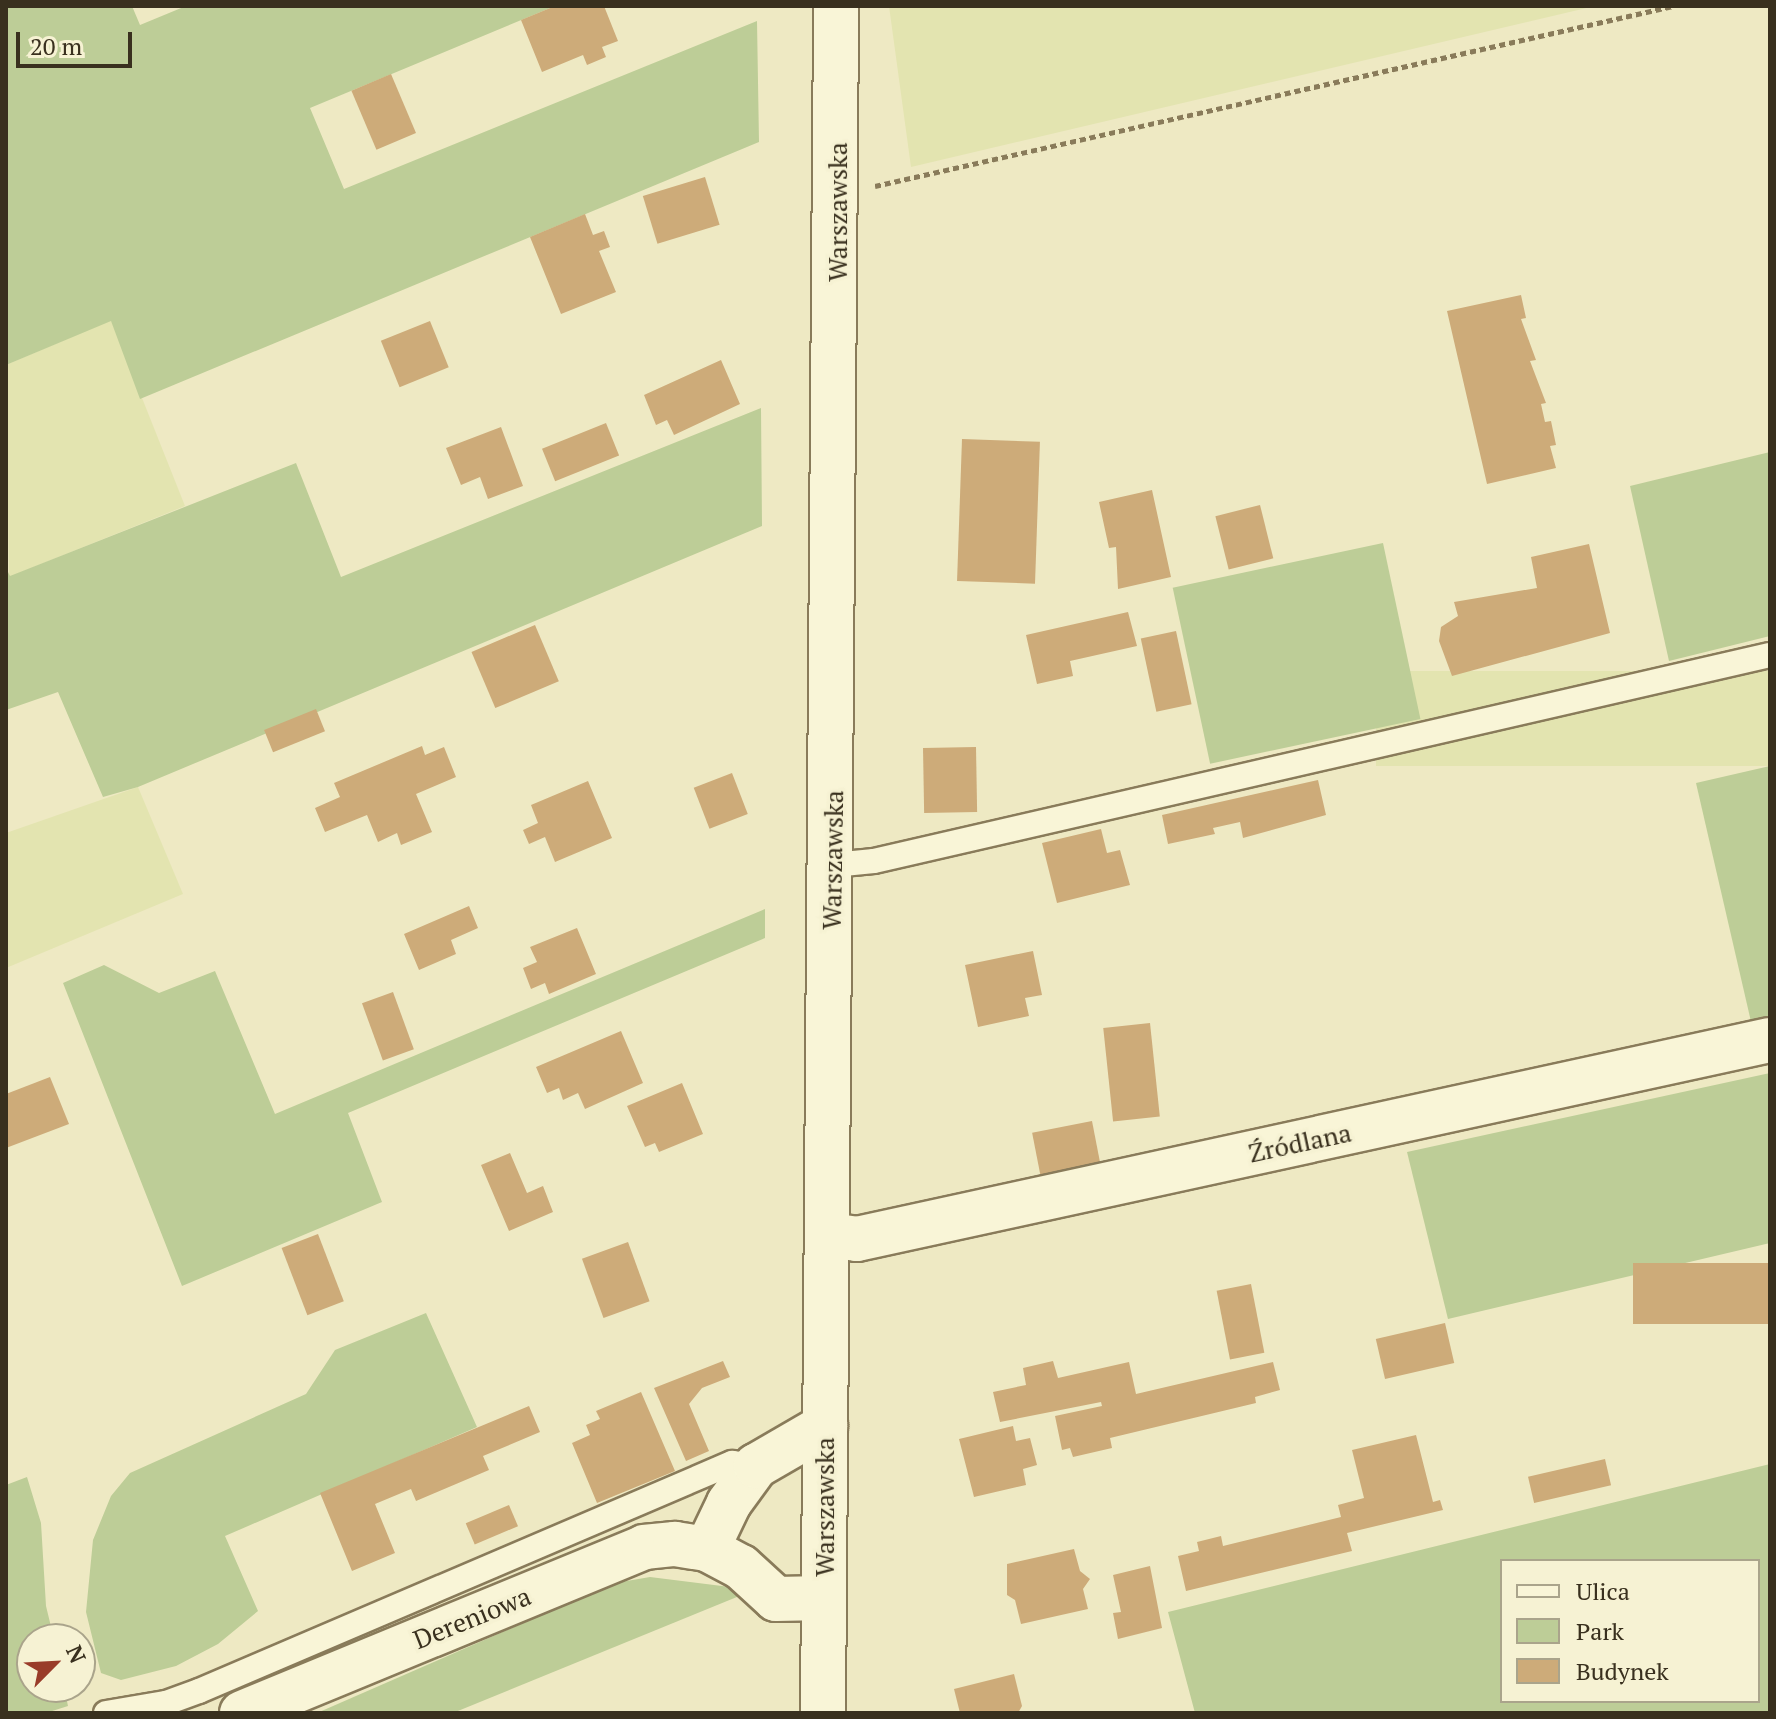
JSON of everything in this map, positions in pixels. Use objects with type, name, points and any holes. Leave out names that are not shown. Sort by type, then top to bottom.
[{"type":"street","name":"Warszawska","points":[[823,1713],[839,189],[836,6]]},
{"type":"street","name":"Źródlana","points":[[829,1235],[872,1236],[1770,1040]]},
{"type":"street","points":[[707,1549],[729,1503],[756,1466],[825,1426]]},
{"type":"street","name":"Dereniowa","points":[[242,1713],[644,1547],[675,1544],[707,1549],[741,1567],[776,1599],[824,1598]]},
{"type":"lane","points":[[833,865],[890,858],[1770,655]]},
{"type":"lane","points":[[106,1713],[166,1703],[199,1691],[732,1463],[756,1466]]},
{"type":"path","points":[[839,189],[883,186],[1673,6]]},
{"type":"green space","points":[[6,6],[132,6],[140,25],[186,6],[555,6],[310,108],[344,189],[757,21],[759,142],[140,399],[111,321],[6,365]]},
{"type":"green space","points":[[889,6],[1595,6],[911,167]]},
{"type":"green space","points":[[111,320],[185,506],[9,577],[6,365]]},
{"type":"green space","points":[[761,408],[762,526],[138,787],[103,797],[58,692],[6,710],[6,568],[10,576],[296,463],[341,577]]},
{"type":"green space","points":[[1770,452],[1770,636],[1669,661],[1630,486]]},
{"type":"green space","points":[[1383,543],[1420,719],[1210,764],[1173,588]]},
{"type":"green space","points":[[1376,671],[1770,671],[1770,766],[1376,766]]},
{"type":"green space","points":[[1770,766],[1770,1023],[1752,1026],[1696,783]]},
{"type":"green space","points":[[138,787],[183,894],[6,968],[6,833]]},
{"type":"green space","points":[[765,909],[765,938],[348,1113],[382,1202],[182,1286],[63,983],[104,965],[159,993],[215,971],[275,1114]]},
{"type":"green space","points":[[1770,1073],[1770,1243],[1448,1319],[1407,1152]]},
{"type":"green space","points":[[426,1313],[477,1427],[225,1536],[258,1611],[218,1644],[176,1666],[121,1680],[101,1673],[96,1653],[96,1623],[89,1623],[86,1612],[93,1540],[111,1496],[130,1473],[306,1394],[335,1350]]},
{"type":"green space","points":[[1770,1464],[1770,1713],[1195,1713],[1168,1612]]},
{"type":"green space","points":[[27,1477],[41,1523],[46,1606],[50,1623],[16,1623],[16,1703],[67,1703],[68,1706],[46,1713],[6,1713],[6,1485]]},
{"type":"green space","points":[[650,1577],[754,1590],[453,1713],[317,1713],[615,1583]]},
{"type":"building","points":[[555,6],[604,6],[618,41],[602,47],[606,57],[587,65],[583,55],[542,72],[521,20]]},
{"type":"building","points":[[391,74],[416,133],[376,150],[351,91]]},
{"type":"building","points":[[705,177],[720,225],[657,244],[643,196]]},
{"type":"building","points":[[585,214],[593,235],[604,231],[610,247],[599,251],[616,292],[561,314],[530,237]]},
{"type":"building","points":[[1521,295],[1526,318],[1521,319],[1536,360],[1530,361],[1546,403],[1541,404],[1545,422],[1551,421],[1556,445],[1550,446],[1556,468],[1487,484],[1447,311]]},
{"type":"building","points":[[430,321],[449,367],[400,387],[381,341]]},
{"type":"building","points":[[721,360],[740,404],[674,435],[667,420],[656,425],[644,395]]},
{"type":"building","points":[[606,423],[619,455],[555,481],[542,449]]},
{"type":"building","points":[[501,427],[523,486],[488,499],[480,477],[461,485],[446,448]]},
{"type":"building","points":[[962,439],[1040,442],[1035,584],[957,581]]},
{"type":"building","points":[[1152,490],[1171,577],[1118,589],[1116,547],[1109,548],[1099,502]]},
{"type":"building","points":[[1260,505],[1273,558],[1229,569],[1215,516]]},
{"type":"building","points":[[1589,544],[1610,633],[1452,676],[1439,641],[1441,627],[1458,616],[1454,602],[1537,588],[1531,557]]},
{"type":"building","points":[[1128,612],[1137,646],[1070,661],[1073,676],[1037,684],[1026,635]]},
{"type":"building","points":[[535,625],[559,681],[495,708],[471,652]]},
{"type":"building","points":[[1176,631],[1192,704],[1156,712],[1141,638]]},
{"type":"building","points":[[316,709],[325,731],[273,752],[264,730]]},
{"type":"building","points":[[422,746],[425,755],[444,747],[456,777],[416,794],[432,832],[401,845],[397,833],[378,842],[367,815],[325,832],[315,808],[340,797],[334,783]]},
{"type":"building","points":[[976,747],[977,812],[924,813],[923,748]]},
{"type":"building","points":[[732,773],[748,814],[709,829],[694,788]]},
{"type":"building","points":[[1318,780],[1326,815],[1243,838],[1240,822],[1213,828],[1215,834],[1168,844],[1162,815]]},
{"type":"building","points":[[588,781],[612,838],[555,862],[545,837],[529,844],[523,830],[538,823],[531,805]]},
{"type":"building","points":[[1101,829],[1107,853],[1120,850],[1130,885],[1057,903],[1042,843]]},
{"type":"building","points":[[469,906],[478,928],[451,940],[456,954],[419,970],[404,934]]},
{"type":"building","points":[[577,928],[596,974],[549,994],[545,983],[531,989],[523,968],[537,962],[530,947]]},
{"type":"building","points":[[1033,951],[1042,995],[1025,998],[1029,1016],[978,1027],[965,965]]},
{"type":"building","points":[[393,992],[414,1049],[383,1061],[362,1003]]},
{"type":"building","points":[[1150,1023],[1160,1116],[1113,1121],[1103,1028]]},
{"type":"building","points":[[621,1031],[643,1083],[585,1109],[578,1093],[563,1100],[559,1088],[547,1093],[536,1067]]},
{"type":"building","points":[[50,1077],[69,1124],[6,1148],[6,1094]]},
{"type":"building","points":[[682,1083],[703,1134],[659,1152],[655,1143],[645,1147],[627,1106]]},
{"type":"building","points":[[1092,1121],[1100,1164],[1041,1176],[1032,1133]]},
{"type":"building","points":[[510,1153],[527,1193],[543,1186],[553,1212],[509,1231],[481,1165]]},
{"type":"building","points":[[318,1234],[344,1301],[307,1315],[282,1248]]},
{"type":"building","points":[[628,1242],[650,1301],[604,1318],[582,1259]]},
{"type":"building","points":[[1633,1263],[1770,1263],[1770,1324],[1633,1324]]},
{"type":"building","points":[[1251,1284],[1264,1353],[1230,1359],[1217,1291]]},
{"type":"building","points":[[1445,1323],[1454,1363],[1385,1379],[1376,1339]]},
{"type":"building","points":[[723,1361],[730,1377],[702,1388],[689,1404],[709,1451],[686,1461],[654,1388]]},
{"type":"building","points":[[1053,1361],[1058,1378],[1129,1362],[1136,1394],[1273,1362],[1280,1390],[1255,1397],[1256,1403],[1110,1438],[1112,1448],[1073,1457],[1070,1448],[1062,1450],[1055,1416],[1102,1406],[1101,1402],[1000,1422],[993,1392],[1026,1385],[1023,1368]]},
{"type":"building","points":[[641,1392],[675,1471],[597,1503],[572,1443],[590,1435],[586,1425],[600,1419],[596,1411]]},
{"type":"building","points":[[529,1406],[540,1432],[483,1456],[489,1470],[416,1501],[411,1489],[375,1504],[395,1553],[352,1571],[320,1493]]},
{"type":"building","points":[[1013,1426],[1016,1441],[1030,1438],[1037,1465],[1023,1469],[1026,1485],[974,1497],[959,1439]]},
{"type":"building","points":[[1416,1435],[1433,1502],[1440,1500],[1443,1510],[1347,1533],[1352,1551],[1186,1591],[1178,1556],[1199,1551],[1197,1542],[1221,1536],[1223,1546],[1341,1517],[1338,1505],[1364,1498],[1352,1450]]},
{"type":"building","points":[[1605,1459],[1611,1485],[1534,1503],[1528,1477]]},
{"type":"building","points":[[509,1505],[518,1526],[475,1545],[466,1523]]},
{"type":"building","points":[[1074,1549],[1080,1571],[1090,1579],[1083,1589],[1088,1609],[1021,1624],[1015,1600],[1007,1595],[1007,1564]]},
{"type":"building","points":[[1150,1566],[1162,1628],[1118,1639],[1113,1613],[1121,1612],[1113,1575]]},
{"type":"building","points":[[1014,1674],[1022,1706],[1018,1713],[960,1713],[954,1689]]}]
